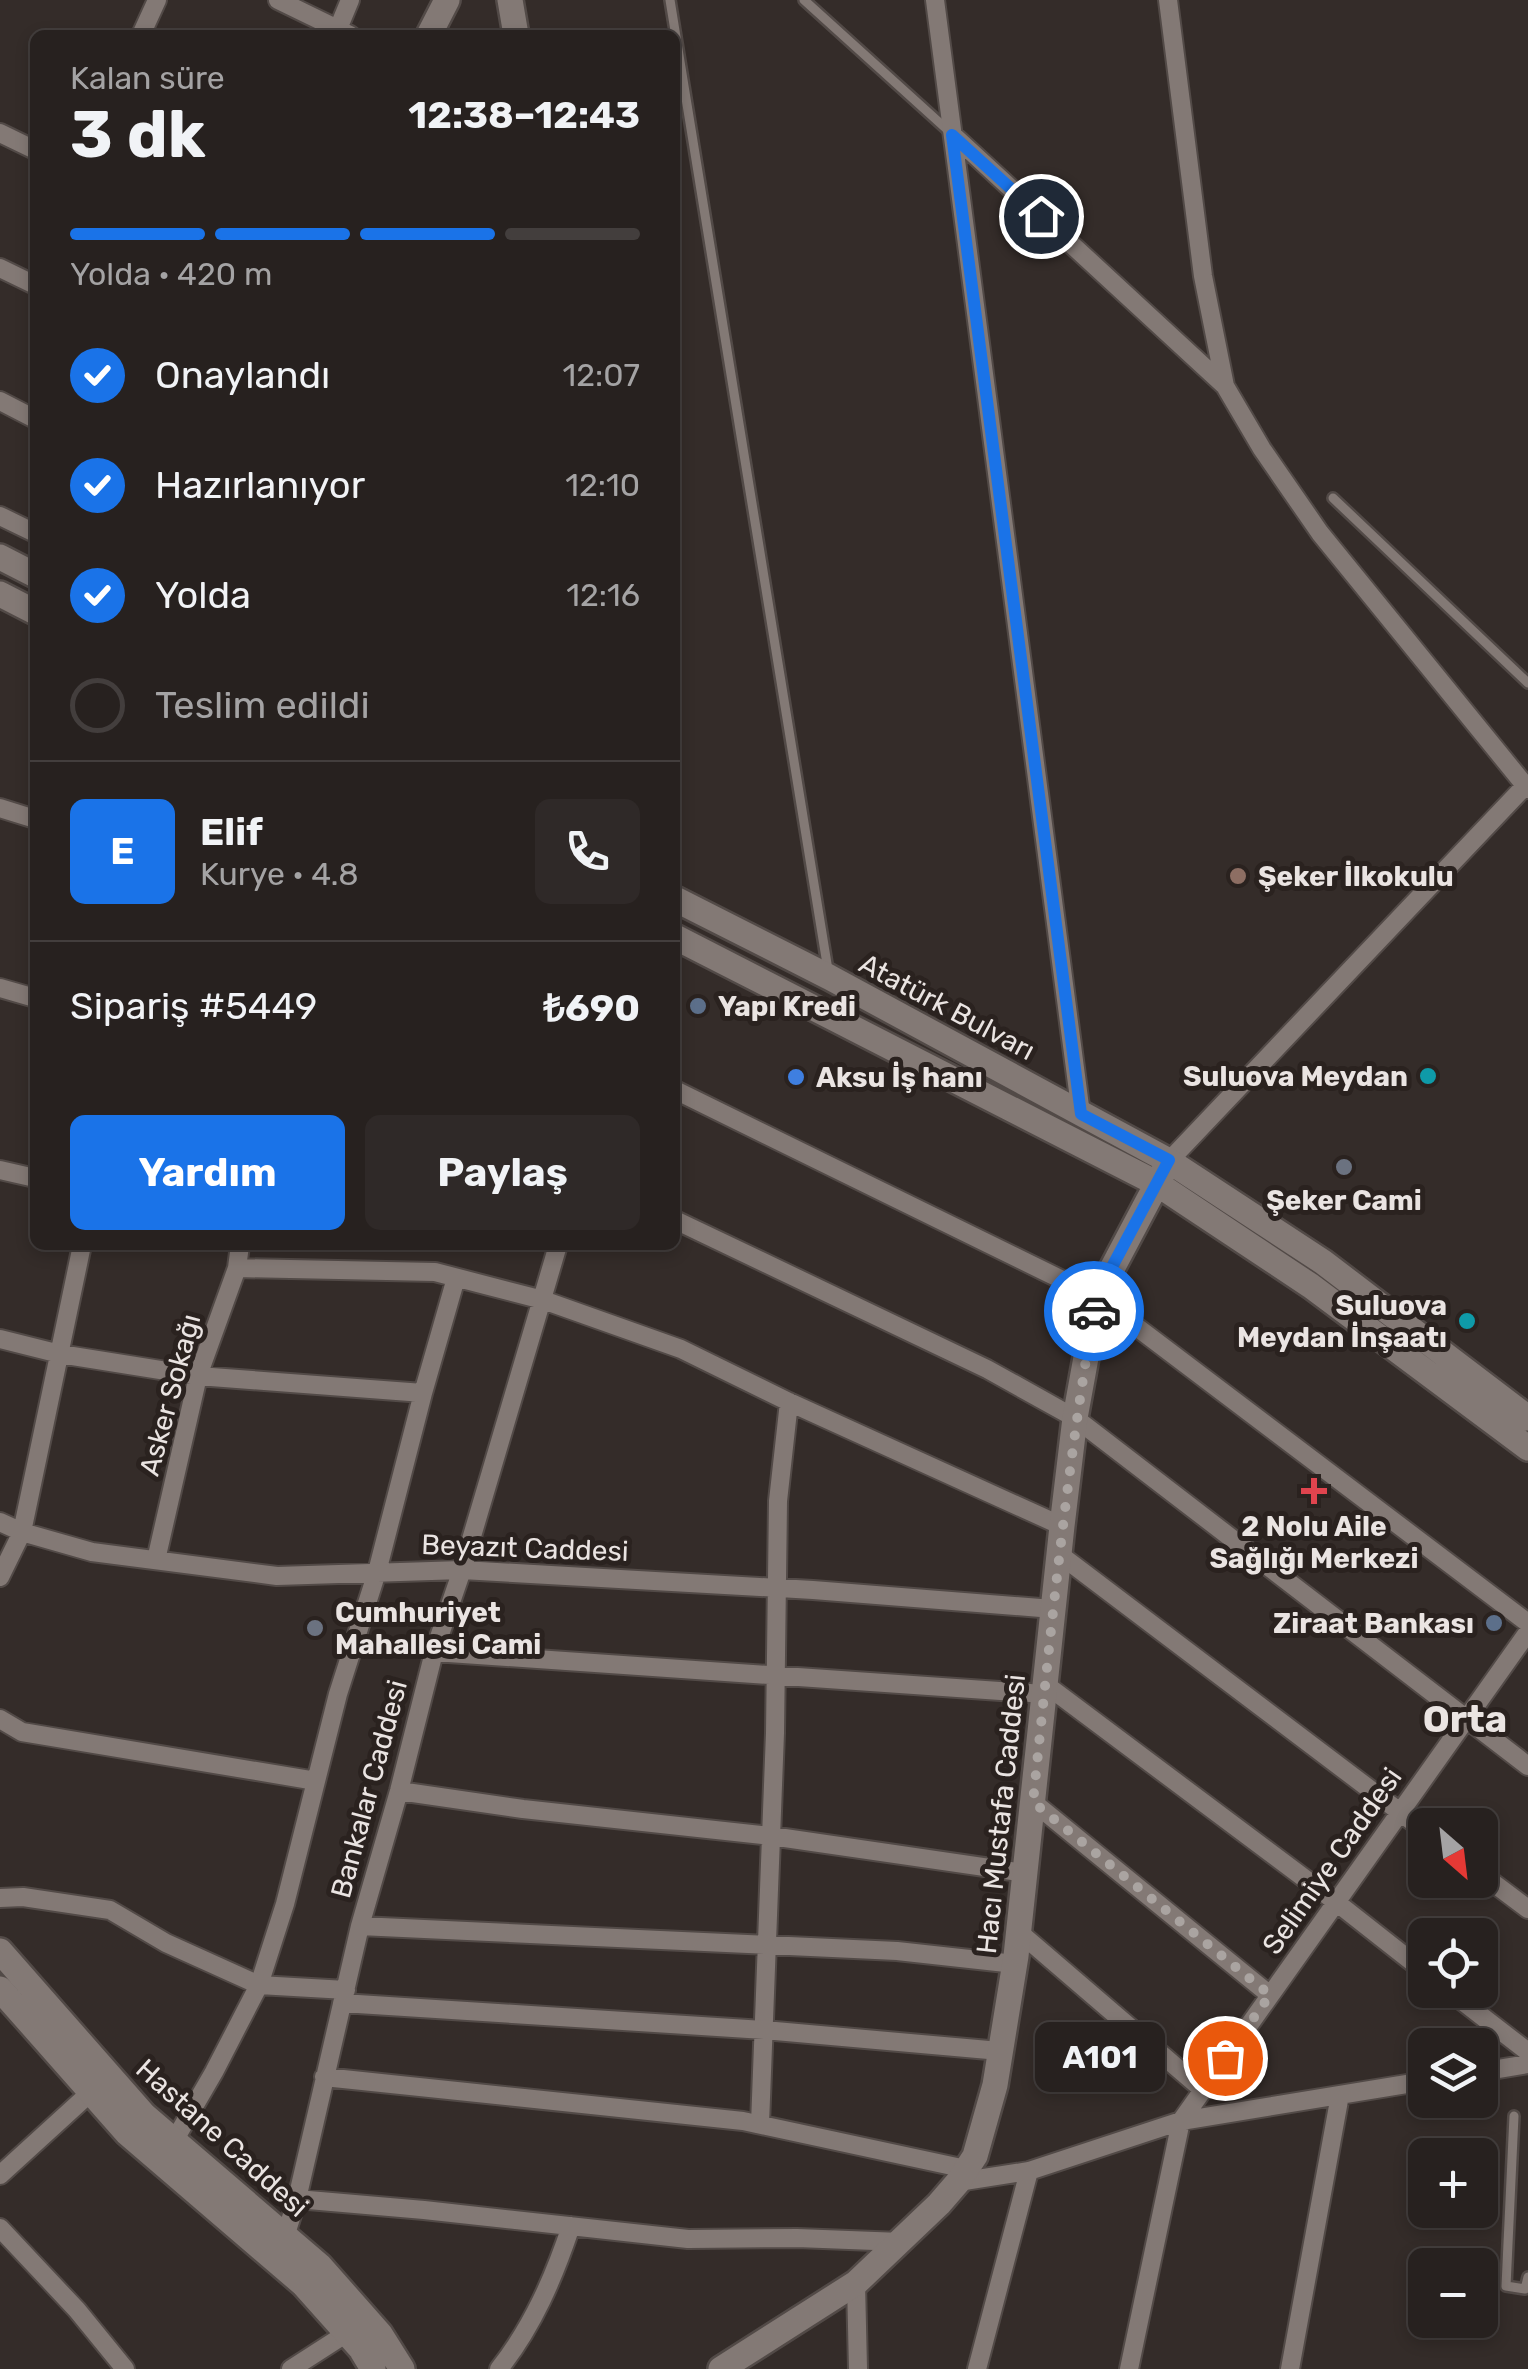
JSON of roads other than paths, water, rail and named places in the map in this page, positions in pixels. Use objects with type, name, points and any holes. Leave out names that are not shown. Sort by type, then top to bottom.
[{"type":"street","points":[[143,30],[157,0]]},
{"type":"street","points":[[278,0],[340,30]]},
{"type":"street","points":[[344,30],[350,0]]},
{"type":"street","points":[[431,30],[446,0]]},
{"type":"street","points":[[510,0],[515,30]]},
{"type":"street","points":[[935,0],[1081,1114]]},
{"type":"street","points":[[1168,0],[1203,276],[1225,386]]},
{"type":"street","points":[[0,133],[30,148]]},
{"type":"street","points":[[952,135],[1225,386],[1262,449],[1320,533],[1526,788],[1169,1160]]},
{"type":"street","points":[[0,268],[30,283]]},
{"type":"street","points":[[0,401],[30,416]]},
{"type":"street","points":[[0,516],[30,531]]},
{"type":"street","points":[[0,558],[30,573]]},
{"type":"street","points":[[0,594],[30,609]]},
{"type":"street","points":[[0,808],[30,817]]},
{"type":"street","name":"Atatürk Bulvarı","points":[[680,902],[1169,1160],[1323,1262],[1528,1418]]},
{"type":"street","points":[[680,939],[1156,1183],[1311,1286],[1528,1448]]},
{"type":"street","points":[[0,988],[30,997]]},
{"type":"street","points":[[680,1092],[1096,1297],[1528,1623]]},
{"type":"street","name":"Hacı Mustafa Caddesi","points":[[721,2369],[856,2283],[901,2242],[962,2175],[974,2156],[995,2085],[1015,1964],[1062,1526],[1096,1297],[1169,1160]]},
{"type":"street","points":[[0,1170],[30,1177]]},
{"type":"street","points":[[680,1222],[988,1369],[1076,1418],[1528,1766]]},
{"type":"street","points":[[0,1576],[22,1532],[81,1250]]},
{"type":"street","name":"Asker Sokağı","points":[[156,1560],[198,1376],[237,1268],[239,1250]]},
{"type":"street","name":"Bankalar Caddesi","points":[[285,2237],[360,1926],[400,1791],[434,1652],[557,1250]]},
{"type":"street","points":[[237,1268],[435,1272],[543,1300],[681,1348],[789,1402],[1062,1526]]},
{"type":"street","points":[[174,2141],[259,1985],[285,1904],[338,1694],[377,1572],[456,1278]]},
{"type":"street","points":[[0,1339],[60,1354],[198,1376],[423,1393]]},
{"type":"street","points":[[760,2124],[776,1675],[778,1501],[789,1402]]},
{"type":"street","name":"Beyazıt Caddesi","points":[[0,1522],[92,1552],[277,1576],[462,1570],[1053,1609]]},
{"type":"street","points":[[1059,1554],[1408,1818]]},
{"type":"street","name":"Selimiye Caddesi","points":[[1180,2120],[1528,1632]]},
{"type":"street","points":[[434,1652],[1045,1689],[1408,1959]]},
{"type":"street","points":[[0,1719],[22,1732],[316,1781]]},
{"type":"street","points":[[400,1791],[523,1809],[771,1836],[1025,1873]]},
{"type":"street","points":[[1033,1802],[1270,1995]]},
{"type":"street","points":[[1498,1886],[1528,1909]]},
{"type":"street","points":[[0,1898],[22,1897],[110,1910],[166,1944],[259,1985],[344,1997],[1000,2052]]},
{"type":"street","points":[[360,1926],[897,1951],[1015,1964]]},
{"type":"street","points":[[1019,1932],[1203,2090]]},
{"type":"street","name":"Hastane Caddesi","points":[[0,1952],[144,2116],[320,2266],[380,2334],[402,2369]]},
{"type":"street","name":"Hastane Caddesi","points":[[2,1995],[127,2133],[302,2284],[361,2349],[373,2369]]},
{"type":"street","points":[[1471,2008],[1528,2052]]},
{"type":"street","points":[[1498,2069],[1528,2064]]},
{"type":"street","points":[[324,2078],[743,2120],[962,2175],[1029,2171],[1180,2120],[1408,2085]]},
{"type":"street","points":[[0,2175],[92,2092]]},
{"type":"street","points":[[1290,2369],[1340,2095]]},
{"type":"street","points":[[1129,2369],[1180,2120]]},
{"type":"street","points":[[977,2369],[1029,2171]]},
{"type":"street","points":[[297,2199],[688,2238],[901,2242]]},
{"type":"street","points":[[498,2369],[528,2326],[555,2276],[571,2226]]},
{"type":"street","points":[[0,2228],[77,2310],[125,2369]]},
{"type":"street","points":[[856,2283],[858,2369]]},
{"type":"street","points":[[291,2369],[347,2333]]},
{"type":"lane","points":[[670,0],[675,30]]},
{"type":"lane","points":[[804,0],[952,135]]},
{"type":"lane","points":[[680,61],[829,977]]},
{"type":"lane","points":[[1333,498],[1528,683]]},
{"type":"lane","points":[[1514,2116],[1506,2286],[1525,2289],[1528,2278]]},
{"type":"place","name":"Şeker İlkokulu","points":[[1238,876]]},
{"type":"place","name":"Yapı Kredi","points":[[698,1006]]},
{"type":"place","name":"Suluova Meydan","points":[[1428,1076]]},
{"type":"place","name":"Aksu İş hanı","points":[[796,1077]]},
{"type":"place","name":"Şeker Cami","points":[[1344,1167]]},
{"type":"place","name":"Suluova Meydan İnşaatı","points":[[1467,1321]]},
{"type":"place","name":"2 Nolu Aile Sağlığı Merkezi","points":[[1314,1491]]},
{"type":"place","name":"Ziraat Bankası","points":[[1494,1623]]},
{"type":"place","name":"Cumhuriyet Mahallesi Cami","points":[[315,1628]]},
{"type":"place","name":"A101","points":[[1225,2058]]},
{"type":"district","name":"Orta","points":[[1465,1719]]}]
